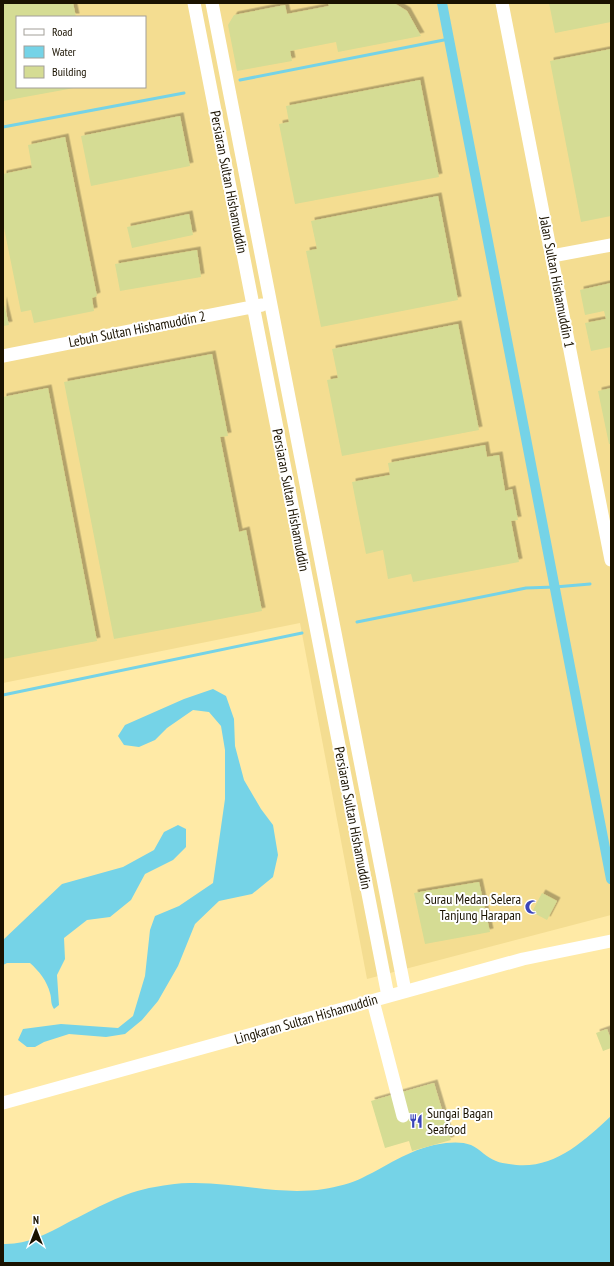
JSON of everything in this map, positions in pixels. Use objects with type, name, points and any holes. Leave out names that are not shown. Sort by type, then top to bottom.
[{"type":"street","name":"Persiaran Sultan Hishamuddin","points":[[194,3],[388,996]]},
{"type":"street","name":"Persiaran Sultan Hishamuddin","points":[[212,3],[405,991]]},
{"type":"street","name":"Jalan Sultan Hishamuddin 1","points":[[502,3],[611,560]]},
{"type":"street","points":[[552,256],[611,245]]},
{"type":"street","name":"Lebuh Sultan Hishamuddin 2","points":[[3,356],[270,303]]},
{"type":"street","points":[[349,796],[366,792]]},
{"type":"street","name":"Lingkaran Sultan Hishamuddin","points":[[3,1103],[523,959],[611,942]]},
{"type":"street","points":[[373,1001],[402,1116]]},
{"type":"shaded area","points":[[3,3],[611,3],[611,915],[367,979],[300,623],[3,683]]},
{"type":"water","points":[[213,689],[226,696],[234,719],[235,746],[244,780],[261,809],[273,825],[278,855],[273,877],[252,894],[219,901],[195,924],[178,966],[158,1001],[142,1020],[125,1034],[106,1037],[69,1034],[44,1042],[35,1047],[27,1047],[18,1040],[23,1029],[61,1024],[118,1028],[133,1016],[145,976],[150,930],[155,916],[179,906],[213,883],[225,799],[225,750],[221,726],[209,712],[193,710],[167,728],[155,740],[139,747],[124,745],[118,736],[125,725],[184,699]]},
{"type":"water","points":[[178,825],[186,829],[186,847],[173,860],[145,874],[131,900],[110,917],[87,920],[64,938],[65,959],[57,975],[59,1005],[54,1009],[51,995],[45,980],[30,963],[7,963],[3,965],[3,940],[62,884],[123,867],[154,850],[164,832]]},
{"type":"water","points":[[611,1116],[611,1263],[3,1263],[3,1244],[20,1243],[36,1238],[120,1197],[143,1189],[181,1183],[207,1183],[291,1191],[324,1189],[344,1185],[358,1180],[412,1152],[423,1148],[456,1142],[471,1145],[493,1160],[501,1163],[524,1165],[539,1164],[565,1153],[577,1145]]},
{"type":"building","points":[[3,3],[73,3],[76,16],[16,16],[16,88],[74,88],[3,101]]},
{"type":"building","points":[[328,3],[394,3],[407,11],[421,36],[338,52],[336,42],[290,51],[292,61],[237,71],[228,25],[234,15],[285,5],[287,14],[329,6]]},
{"type":"building","points":[[549,3],[611,3],[611,22],[555,33]]},
{"type":"building","points":[[611,49],[611,216],[581,222],[550,61]]},
{"type":"building","points":[[420,80],[439,177],[295,204],[279,124],[289,122],[286,106]]},
{"type":"building","points":[[180,116],[190,166],[91,186],[81,136]]},
{"type":"building","points":[[65,137],[97,296],[92,298],[94,311],[34,323],[31,310],[21,312],[3,223],[3,174],[32,168],[28,145]]},
{"type":"building","points":[[438,196],[458,300],[321,327],[306,251],[317,249],[311,221]]},
{"type":"building","points":[[189,214],[193,235],[132,248],[127,227]]},
{"type":"building","points":[[197,250],[201,277],[120,291],[115,264]]},
{"type":"building","points":[[611,283],[611,347],[591,351],[585,323],[606,319],[604,311],[585,315],[580,290]]},
{"type":"building","points":[[3,300],[9,325],[3,326]]},
{"type":"building","points":[[458,324],[479,430],[342,456],[327,380],[338,378],[332,349]]},
{"type":"building","points":[[212,354],[228,436],[220,437],[239,532],[246,530],[262,611],[114,639],[64,382]]},
{"type":"building","points":[[48,388],[97,641],[3,659],[3,397]]},
{"type":"building","points":[[611,388],[611,444],[609,444],[598,391]]},
{"type":"building","points":[[485,445],[487,457],[499,455],[505,491],[512,489],[518,520],[511,521],[519,562],[413,582],[411,574],[388,579],[383,550],[366,554],[352,482],[390,475],[388,463]]},
{"type":"building","points":[[479,882],[490,932],[425,944],[414,893]]},
{"type":"building","points":[[542,893],[557,901],[547,920],[532,912]]},
{"type":"building","points":[[607,1029],[611,1040],[611,1048],[603,1051],[596,1033]]},
{"type":"building","points":[[434,1083],[451,1140],[412,1151],[409,1141],[385,1148],[371,1101]]},
{"type":"waterway","points":[[442,3],[611,879]]},
{"type":"waterway","points":[[240,80],[449,39]]},
{"type":"waterway","points":[[3,127],[184,93]]},
{"type":"waterway","points":[[357,622],[526,588],[590,584]]},
{"type":"waterway","points":[[3,695],[302,633]]},
{"type":"place","name":"Surau Medan Selera Tanjung Harapan","points":[[532,907]]},
{"type":"place","name":"Sungai Bagan Seafood","points":[[416,1121]]}]
